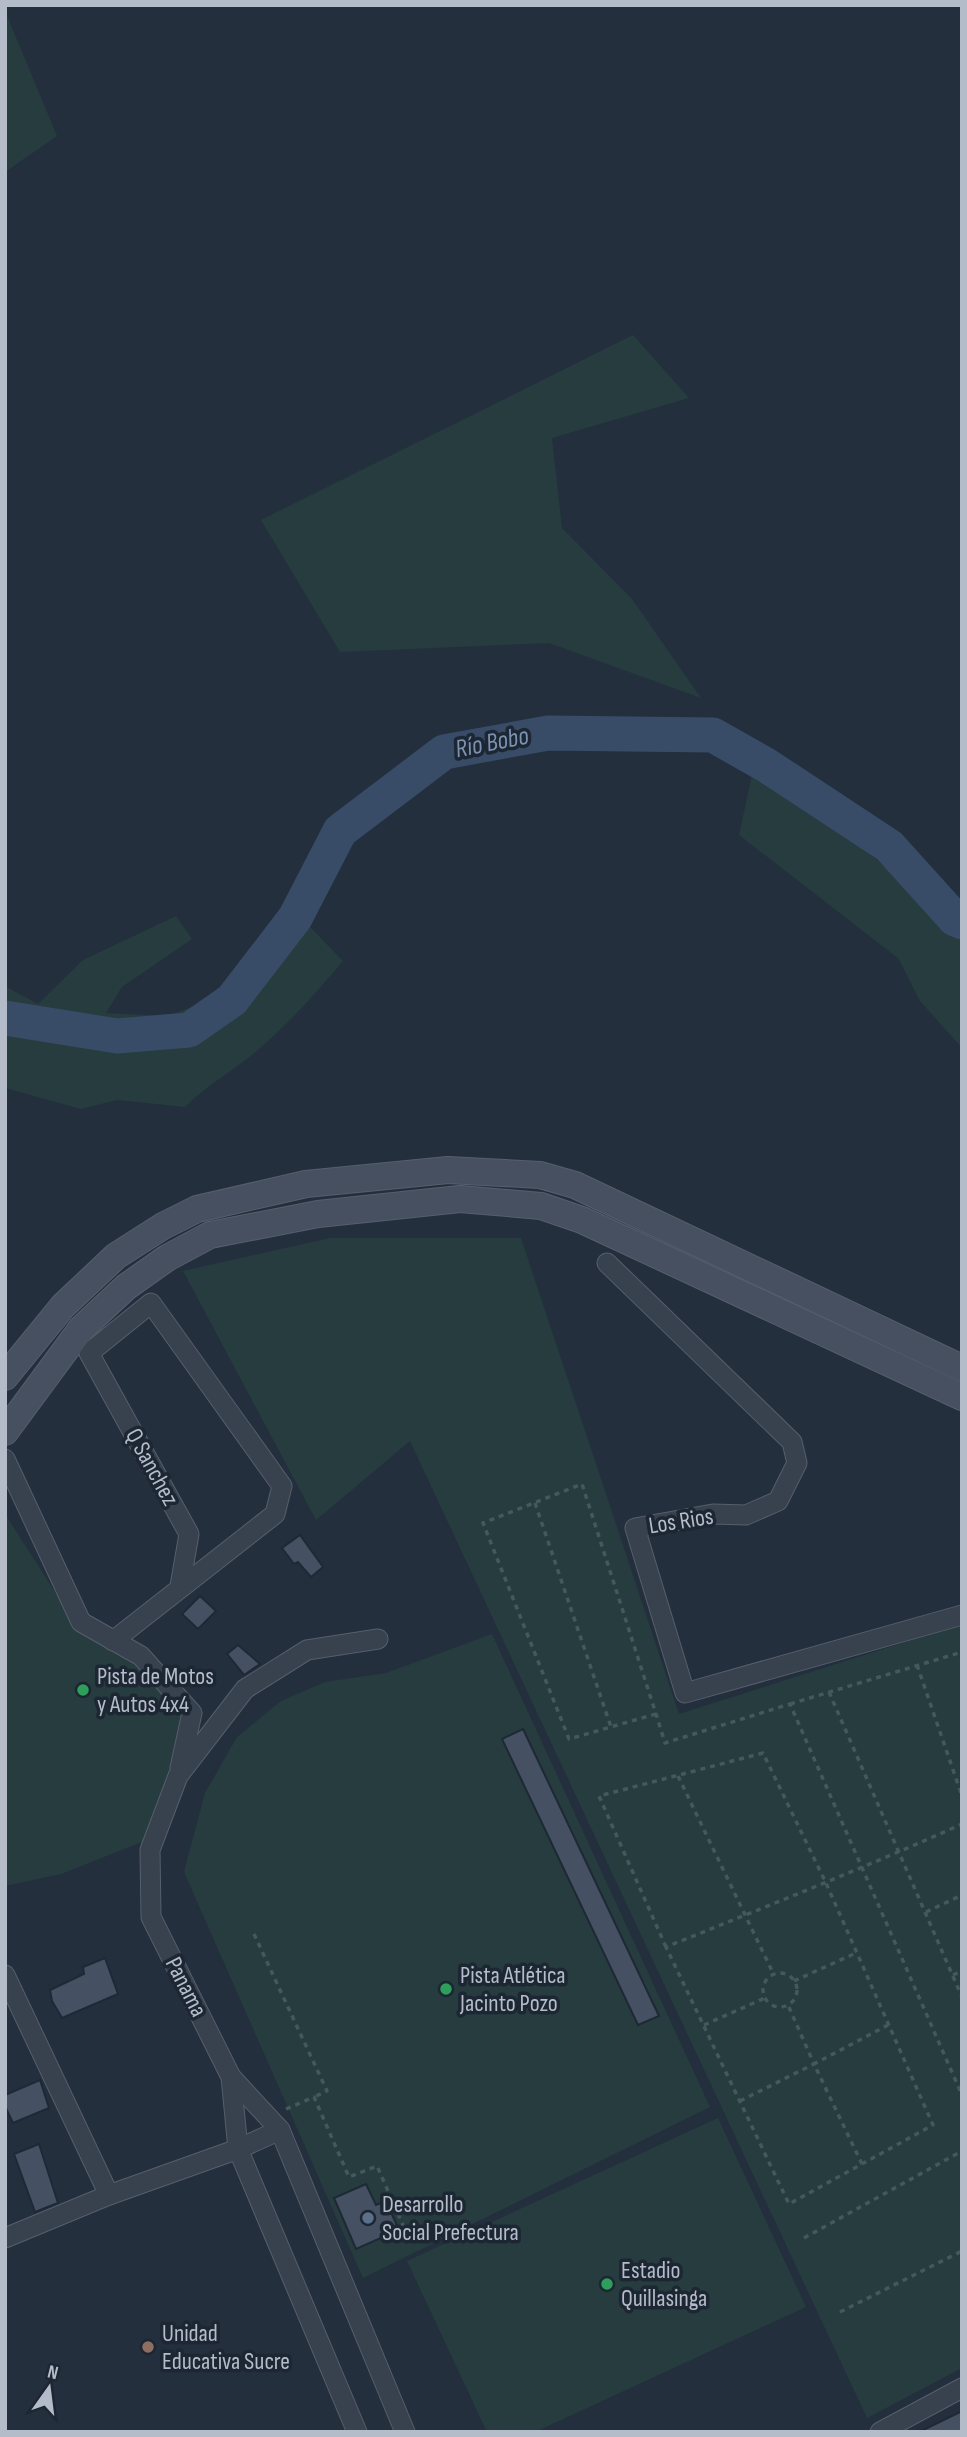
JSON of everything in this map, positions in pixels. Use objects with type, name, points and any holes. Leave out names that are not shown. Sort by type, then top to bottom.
[{"type":"main road","points":[[5,1377],[64,1306],[116,1256],[163,1226],[197,1209],[306,1184],[448,1170],[540,1175],[575,1185],[962,1368]]},
{"type":"main road","points":[[5,1432],[81,1329],[137,1280],[167,1258],[210,1236],[318,1214],[460,1199],[541,1206],[582,1220],[962,1396]]},
{"type":"street","name":"Los Rios","points":[[607,1262],[792,1442],[797,1463],[778,1501],[746,1515],[713,1514],[635,1528],[685,1693],[962,1615]]},
{"type":"street","name":"Q Sanchez","points":[[151,1303],[282,1486],[275,1514],[180,1586],[189,1534],[89,1353],[151,1303]]},
{"type":"street","points":[[5,1459],[81,1622],[141,1656],[192,1713],[178,1776]]},
{"type":"street","points":[[113,1641],[180,1586]]},
{"type":"street","name":"Panama","points":[[357,2432],[238,2149],[231,2077],[151,1917],[150,1850],[178,1776],[245,1689],[307,1650],[378,1640]]},
{"type":"street","points":[[5,1975],[109,2195]]},
{"type":"street","points":[[231,2077],[280,2130],[405,2432]]},
{"type":"street","points":[[5,2238],[109,2195],[238,2149],[280,2130]]},
{"type":"street","points":[[885,2431],[962,2388]]},
{"type":"path","points":[[656,1714],[569,1739],[483,1523],[582,1484],[656,1714],[665,1743],[962,1652]]},
{"type":"path","points":[[535,1503],[611,1727]]},
{"type":"path","points":[[917,1665],[962,1796]]},
{"type":"path","points":[[829,1692],[962,1997]]},
{"type":"path","points":[[790,1704],[962,2095]]},
{"type":"path","points":[[764,1753],[825,1883],[933,2126],[789,2204],[666,1947],[599,1796],[764,1753]]},
{"type":"path","points":[[678,1776],[774,1975]]},
{"type":"path","points":[[666,1947],[862,1868],[962,1824]]},
{"type":"path","points":[[925,1912],[962,1895]]},
{"type":"path","points":[[254,1934],[327,2091],[285,2109],[280,2130]]},
{"type":"path","points":[[794,1981],[856,1953]]},
{"type":"path","points":[[953,1975],[962,1971]]},
{"type":"path","points":[[785,1974],[794,1981],[796,1997],[788,2006],[772,2006],[765,1998],[763,1993],[766,1982],[774,1975],[785,1974]]},
{"type":"path","points":[[704,2025],[765,1998]]},
{"type":"path","points":[[788,2006],[862,2164]]},
{"type":"path","points":[[740,2101],[888,2025]]},
{"type":"path","points":[[314,2097],[349,2177],[377,2166],[411,2241]]},
{"type":"path","points":[[804,2238],[962,2151]]},
{"type":"path","points":[[840,2312],[962,2251]]},
{"type":"green space","points":[[5,11],[57,136],[5,172]]},
{"type":"green space","points":[[633,335],[689,398],[552,438],[562,528],[632,599],[701,698],[549,643],[340,652],[261,520]]},
{"type":"green space","points":[[756,756],[962,933],[962,1048],[920,1001],[899,959],[739,835]]},
{"type":"green space","points":[[287,903],[343,961],[277,1032],[185,1107],[117,1100],[81,1109],[5,1088],[5,986],[38,1004],[83,960],[176,916],[192,939],[122,987],[106,1013],[167,1016],[211,1000]]},
{"type":"green space","points":[[330,1238],[521,1238],[679,1714],[962,1624],[962,2368],[867,2418],[410,1441],[316,1520],[183,1271]]},
{"type":"green space","name":"Pista de Motos y Autos 4x4","points":[[5,1514],[78,1628],[137,1663],[184,1717],[168,1776],[142,1842],[61,1874],[5,1886]]},
{"type":"green space","name":"Pista Atlética Jacinto Pozo","points":[[492,1634],[710,2107],[363,2278],[184,1872],[205,1793],[237,1737],[281,1701],[325,1682],[386,1673]]},
{"type":"green space","name":"Estadio Quillasinga","points":[[718,2118],[806,2307],[535,2432],[487,2432],[407,2261]]},
{"type":"building","points":[[300,1535],[323,1567],[311,1577],[298,1562],[294,1564],[282,1548]]},
{"type":"building","points":[[200,1596],[216,1611],[198,1629],[182,1614]]},
{"type":"building","points":[[238,1645],[260,1664],[244,1675],[227,1654]]},
{"type":"building","points":[[523,1729],[659,2016],[638,2025],[502,1739]]},
{"type":"building","points":[[105,1958],[118,1994],[62,2018],[52,2001],[50,1990],[84,1974],[83,1967]]},
{"type":"building","points":[[40,2080],[49,2108],[13,2123],[5,2106],[5,2095]]},
{"type":"building","points":[[39,2144],[58,2203],[35,2212],[14,2154]]},
{"type":"building","name":"Desarrollo Social Prefectura","points":[[366,2184],[376,2205],[386,2201],[399,2230],[356,2249],[334,2198]]},
{"type":"building","points":[[962,2411],[962,2432],[919,2432]]},
{"type":"waterway","name":"Río Bobo","points":[[5,1018],[117,1036],[189,1030],[232,1000],[295,918],[340,831],[444,752],[548,733],[713,735],[766,765],[889,846],[955,919],[962,922]]},
{"type":"place","name":"Pista de Motos y Autos 4x4","points":[[83,1690]]},
{"type":"place","name":"Pista Atlética Jacinto Pozo","points":[[446,1989]]},
{"type":"place","name":"Desarrollo Social Prefectura","points":[[368,2218]]},
{"type":"place","name":"Estadio Quillasinga","points":[[607,2284]]},
{"type":"place","name":"Unidad Educativa Sucre","points":[[148,2347]]}]
